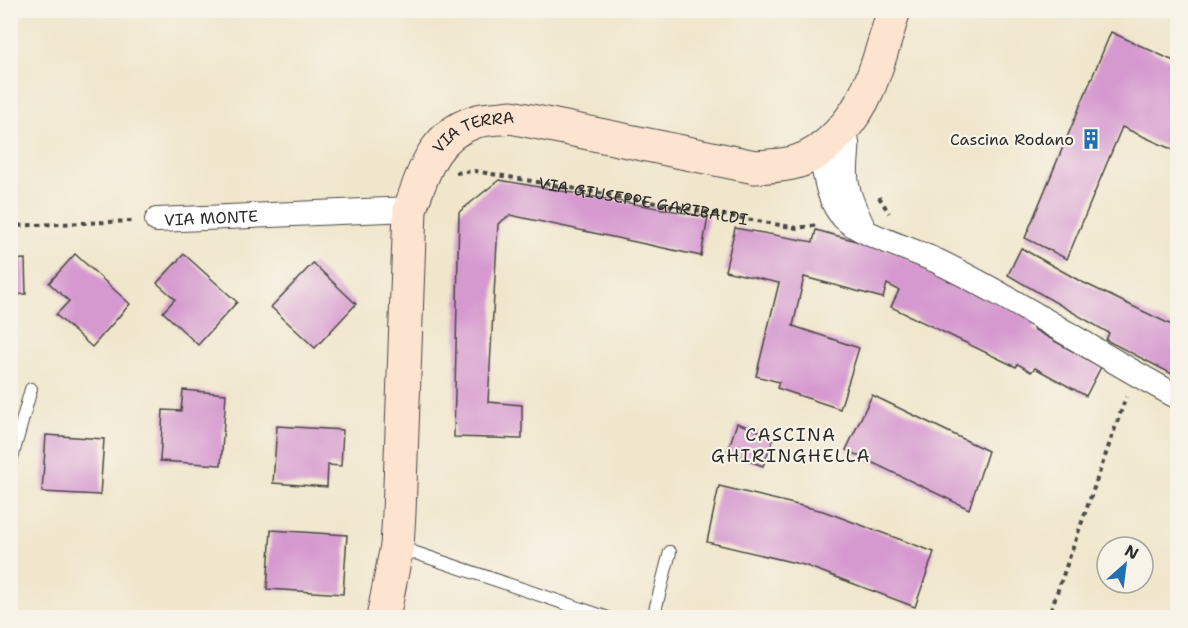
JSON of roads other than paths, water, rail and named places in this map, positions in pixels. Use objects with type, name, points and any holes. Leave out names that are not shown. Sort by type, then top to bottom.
[{"type":"street","name":"VIA TERRA","points":[[383,618],[397,546],[410,209],[422,175],[434,152],[453,131],[476,121],[511,117],[755,167],[799,162],[820,150],[843,127],[861,104],[869,88],[894,10]]},
{"type":"street","points":[[843,127],[849,145],[846,174],[848,190],[864,230]]},
{"type":"street","points":[[820,150],[828,188],[837,209],[849,222],[938,262],[997,293],[1178,397]]},
{"type":"street","name":"VIA MONTE","points":[[157,220],[410,209]]},
{"type":"lane","points":[[10,465],[31,388]]},
{"type":"lane","points":[[397,546],[608,618]]},
{"type":"lane","points":[[653,618],[670,552]]},
{"type":"place","name":"Cascina Rodano","points":[[1091,139]]},
{"type":"district","name":"CASCINA GHIRINGHELLA","points":[[791,445]]}]
